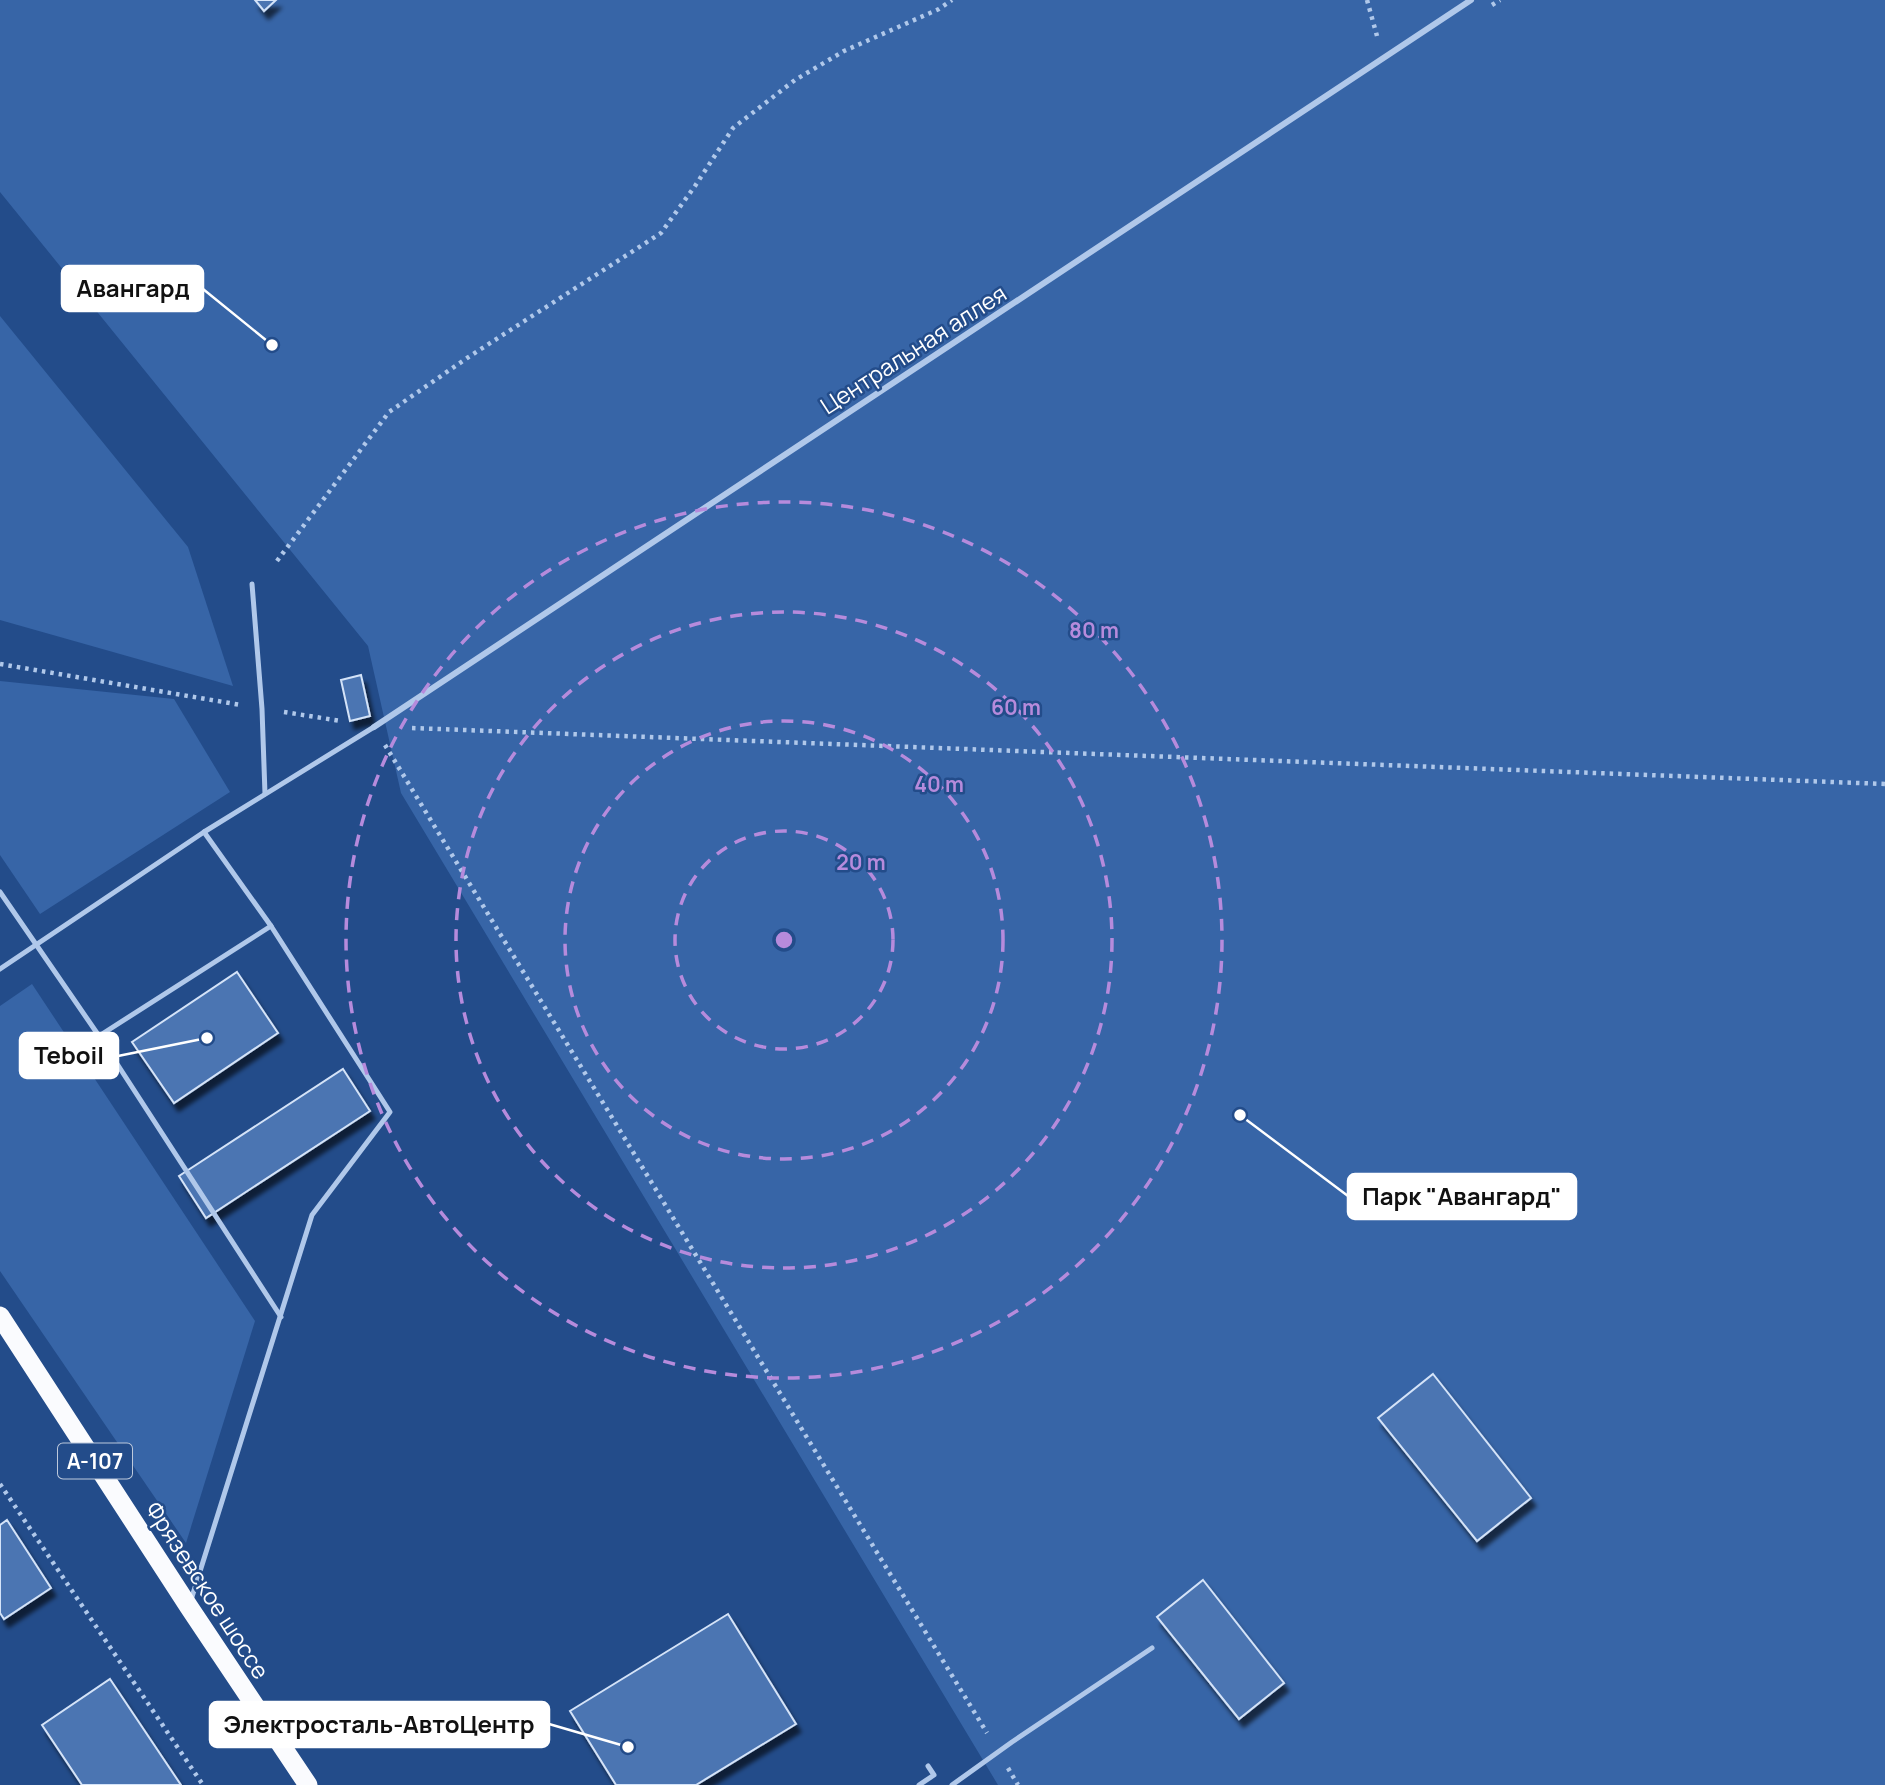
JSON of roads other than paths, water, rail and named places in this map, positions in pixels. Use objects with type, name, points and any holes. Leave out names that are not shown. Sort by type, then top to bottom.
[{"type":"highway","name":"Фрязевское шоссе","points":[[0,1316],[308,1785]]},
{"type":"street","name":"Центральная аллея","points":[[374,727],[1471,0]]},
{"type":"lane","points":[[252,583],[262,709],[265,794]]},
{"type":"lane","points":[[0,969],[204,832],[374,727]]},
{"type":"lane","points":[[189,1606],[312,1215],[390,1112],[271,926],[204,832]]},
{"type":"lane","points":[[0,892],[99,1037],[281,1317]]},
{"type":"lane","points":[[99,1037],[271,926]]},
{"type":"lane","points":[[952,1785],[1153,1648]]},
{"type":"lane","points":[[919,1785],[934,1776],[928,1766]]},
{"type":"place","name":"Авангард","points":[[272,345]]},
{"type":"place","name":"Teboil","points":[[207,1038]]},
{"type":"place","name":"Парк \"Авангард\"","points":[[1240,1115]]},
{"type":"place","name":"Электросталь-АвтоЦентр","points":[[628,1747]]}]
